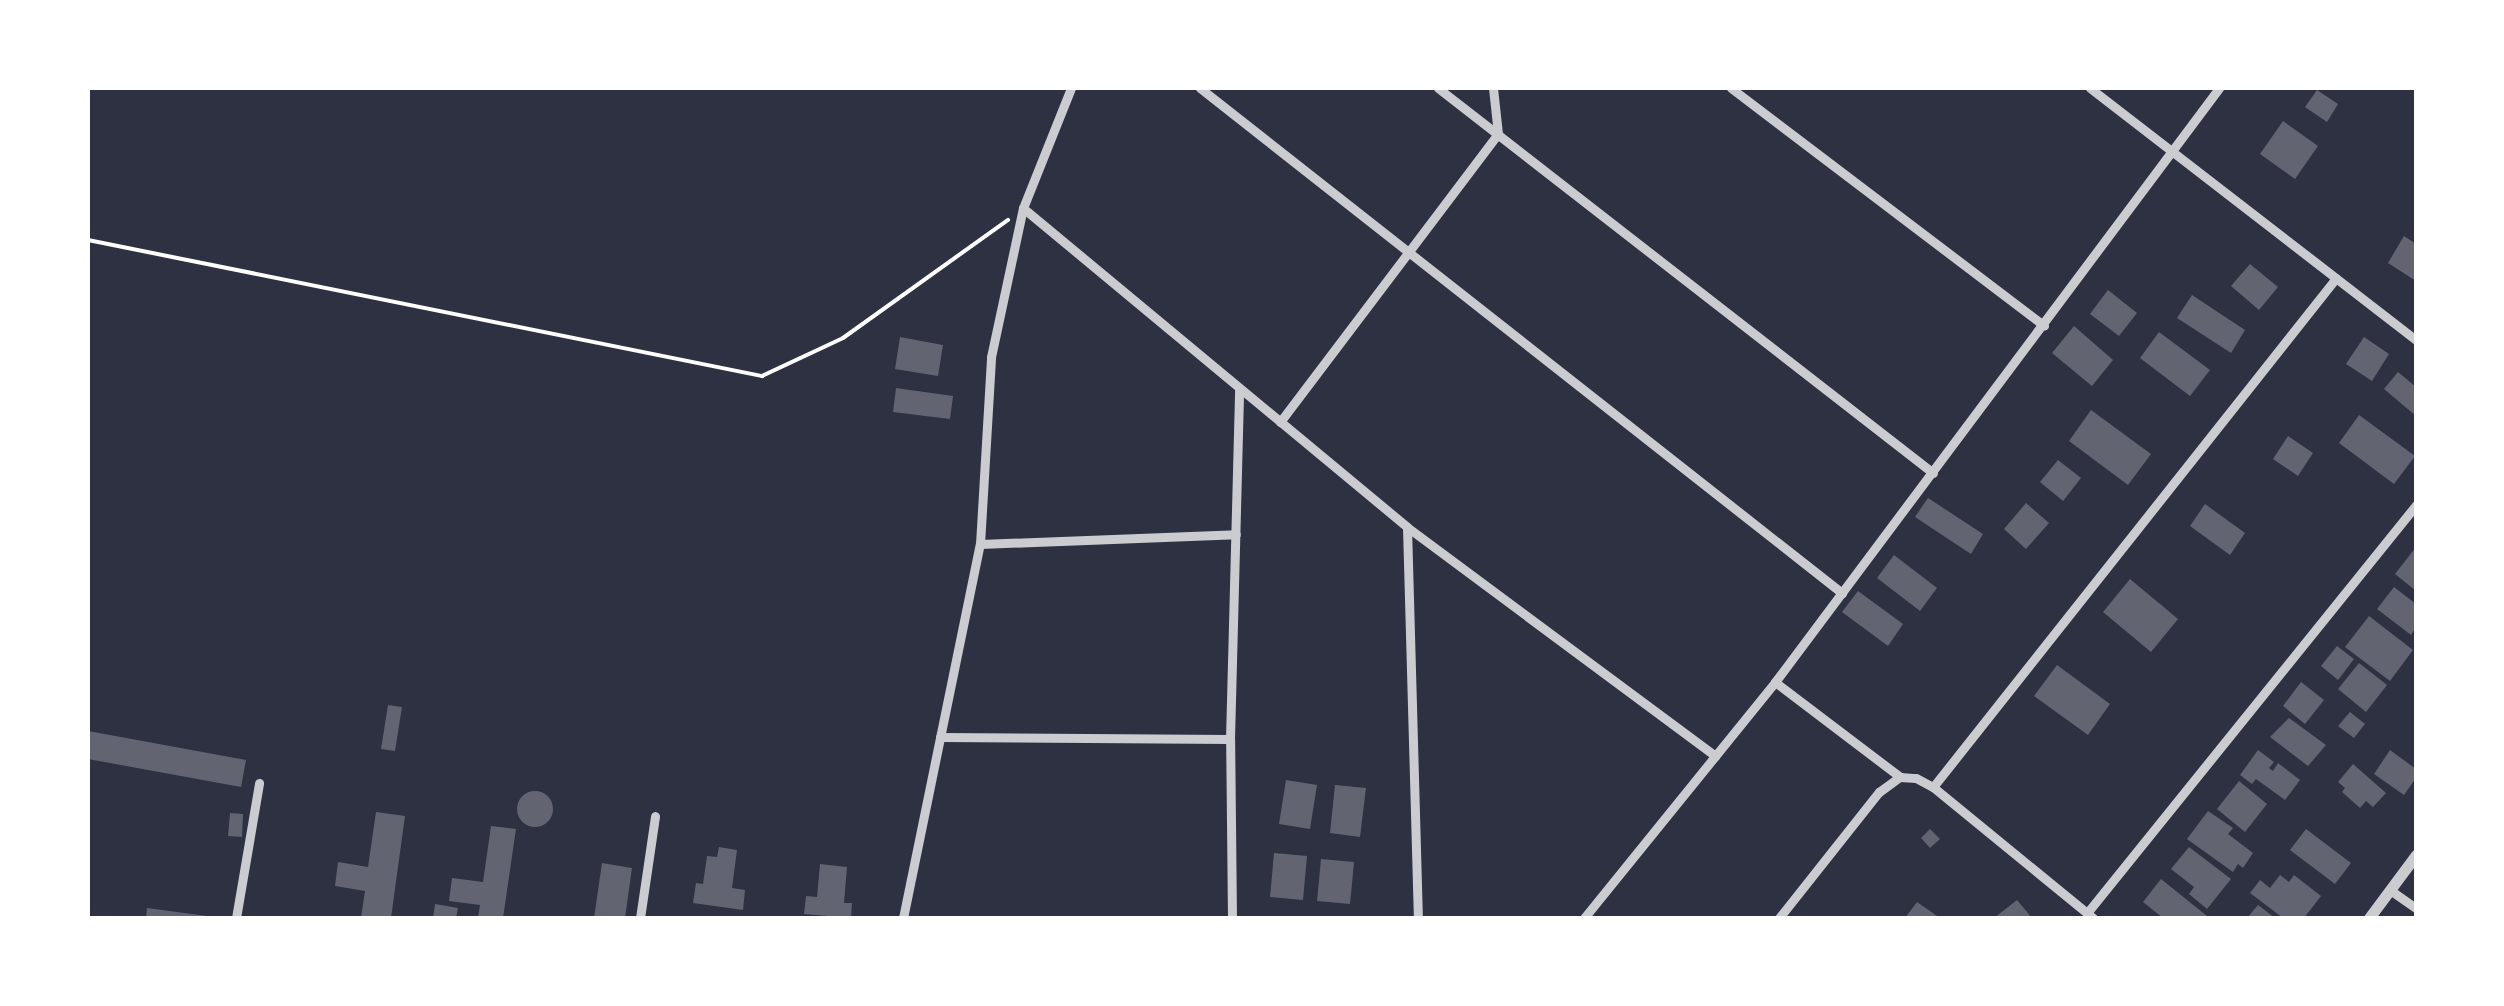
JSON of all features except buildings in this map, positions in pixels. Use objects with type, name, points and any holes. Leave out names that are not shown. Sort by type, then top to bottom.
[{"type":"street","points":[[903,918],[980,544],[991,357],[1024,208],[1071,88]]},
{"type":"street","points":[[1200,88],[1842,593]]},
{"type":"street","points":[[1438,88],[1932,473]]},
{"type":"street","points":[[1280,422],[1498,134],[1494,88]]},
{"type":"street","points":[[1731,88],[2044,326]]},
{"type":"street","points":[[2090,88],[2416,340]]},
{"type":"street","points":[[1584,918],[1775,682],[2174,154],[2219,88]]},
{"type":"street","points":[[1024,208],[1407,527],[1715,756]]},
{"type":"street","points":[[1933,787],[2336,278]]},
{"type":"street","points":[[1232,918],[1230,740],[1239,389]]},
{"type":"street","points":[[1775,682],[1900,777],[1916,778],[1933,787],[2090,916],[2416,505]]},
{"type":"street","points":[[1407,527],[1418,918]]},
{"type":"street","points":[[980,544],[1236,534]]},
{"type":"street","points":[[940,737],[1230,740]]},
{"type":"street","points":[[1778,918],[1879,792],[1900,777]]},
{"type":"street","points":[[236,918],[259,784]]},
{"type":"street","points":[[640,918],[655,816]]},
{"type":"street","points":[[2369,918],[2416,854]]},
{"type":"street","points":[[2390,890],[2416,908]]},
{"type":"path","points":[[88,240],[762,376],[843,338],[965,255],[1024,208]]}]
